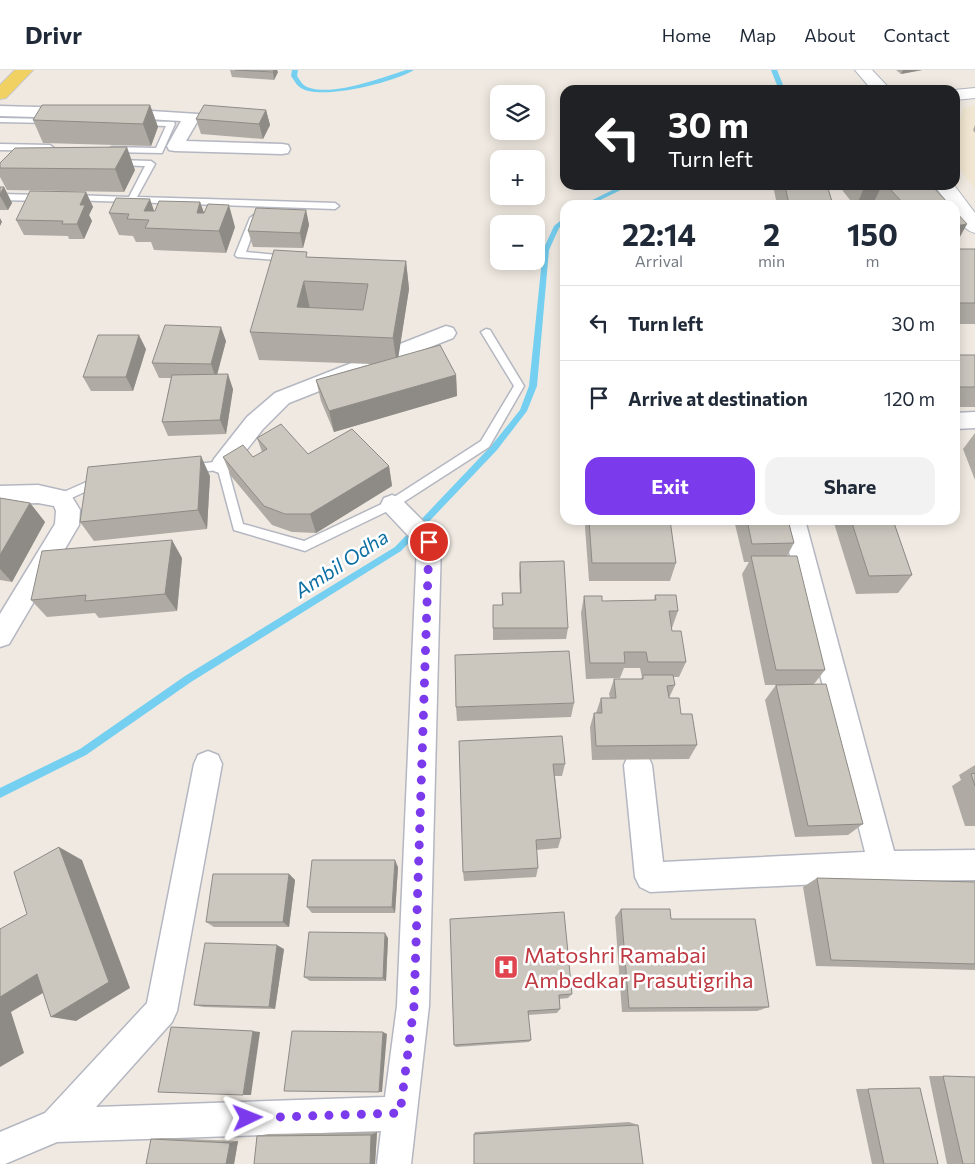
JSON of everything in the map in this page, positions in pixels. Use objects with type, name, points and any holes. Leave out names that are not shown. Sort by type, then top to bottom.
[{"type":"main road","points":[[0,94],[25,70]]},
{"type":"street","points":[[863,70],[877,85]]},
{"type":"street","points":[[960,94],[975,93]]},
{"type":"street","points":[[0,111],[80,117]]},
{"type":"street","points":[[109,118],[192,117],[175,146],[282,148]]},
{"type":"street","points":[[960,207],[975,227]]},
{"type":"street","points":[[222,464],[254,423],[282,398],[446,333]]},
{"type":"street","points":[[960,421],[975,420]]},
{"type":"street","points":[[0,495],[38,494],[61,498],[68,510],[67,525],[0,636]]},
{"type":"street","points":[[394,1164],[414,1006],[429,542],[400,512]]},
{"type":"street","points":[[795,525],[882,866]]},
{"type":"street","points":[[57,1125],[161,1011],[208,764]]},
{"type":"street","points":[[638,764],[650,877],[882,866],[975,866]]},
{"type":"street","points":[[0,1149],[57,1125],[400,1113]]},
{"type":"lane","points":[[0,120],[80,117]]},
{"type":"lane","points":[[103,150],[159,151],[172,124],[109,118]]},
{"type":"lane","points":[[0,147],[56,149]]},
{"type":"lane","points":[[111,163],[151,164],[132,198]]},
{"type":"lane","points":[[0,197],[47,198]]},
{"type":"lane","points":[[66,198],[132,198],[335,206]]},
{"type":"lane","points":[[259,204],[240,255],[295,259]]},
{"type":"lane","points":[[175,471],[222,464],[238,527],[305,546],[400,512],[485,444],[519,386],[486,332]]},
{"type":"lane","points":[[61,498],[98,480],[108,479]]},
{"type":"shaded area","points":[[975,105],[975,189],[960,170],[960,117],[963,108]]},
{"type":"building","points":[[235,70],[274,70],[273,72]]},
{"type":"building","points":[[42,105],[150,105],[143,124],[33,120]]},
{"type":"building","points":[[204,105],[266,110],[259,124],[196,119]]},
{"type":"building","points":[[127,147],[115,169],[0,168],[0,163],[15,148]]},
{"type":"building","points":[[786,190],[828,190],[832,200],[788,200]]},
{"type":"building","points":[[891,190],[936,190],[945,200],[900,200]]},
{"type":"building","points":[[30,191],[86,192],[80,205],[85,205],[77,224],[62,224],[63,221],[16,220]]},
{"type":"building","points":[[116,198],[150,199],[144,211],[155,211],[159,201],[200,202],[197,213],[204,213],[208,204],[229,205],[219,231],[145,228],[149,220],[127,219],[129,214],[109,213]]},
{"type":"building","points":[[256,208],[306,210],[300,233],[248,231]]},
{"type":"building","points":[[960,216],[967,224],[960,225]]},
{"type":"building","points":[[960,249],[975,249],[975,303],[960,303]]},
{"type":"building","points":[[274,250],[307,252],[306,257],[406,261],[393,338],[250,332]],"holes":[[[304,281],[368,284],[363,310],[297,307]]]},
{"type":"building","points":[[165,325],[221,327],[211,364],[152,363]]},
{"type":"building","points":[[98,335],[139,335],[126,377],[83,377]]},
{"type":"building","points":[[440,345],[456,375],[329,411],[316,380]]},
{"type":"building","points":[[960,355],[975,355],[975,387],[960,387]]},
{"type":"building","points":[[228,374],[220,420],[162,422],[172,375]]},
{"type":"building","points":[[281,424],[308,454],[352,429],[389,466],[310,514],[285,514],[264,506],[223,457],[243,445],[253,457],[267,449],[257,438]]},
{"type":"building","points":[[201,456],[198,510],[80,522],[88,467]]},
{"type":"building","points":[[0,498],[30,503],[0,555]]},
{"type":"building","points":[[589,525],[671,525],[676,563],[592,563]]},
{"type":"building","points":[[748,525],[789,525],[794,543],[752,544]]},
{"type":"building","points":[[853,525],[895,525],[912,575],[869,576]]},
{"type":"building","points":[[172,540],[165,594],[85,601],[86,595],[31,600],[42,551]]},
{"type":"building","points":[[751,556],[797,556],[825,670],[776,670]]},
{"type":"building","points":[[564,561],[568,628],[493,628],[493,605],[503,605],[502,593],[521,593],[520,562]]},
{"type":"building","points":[[655,595],[676,595],[678,611],[669,611],[672,631],[681,631],[686,662],[648,662],[646,652],[624,652],[625,663],[590,663],[584,596],[602,596],[602,601],[656,600]]},
{"type":"building","points":[[569,651],[574,703],[456,707],[455,655]]},
{"type":"building","points":[[643,675],[673,675],[675,685],[667,686],[669,698],[679,698],[681,714],[692,714],[697,745],[596,746],[594,713],[602,713],[601,698],[616,698],[614,679],[643,679]]},
{"type":"building","points":[[826,684],[863,824],[808,826],[776,685]]},
{"type":"building","points":[[562,736],[565,764],[553,764],[561,838],[536,840],[538,868],[463,872],[459,741]]},
{"type":"building","points":[[975,773],[975,786],[971,774]]},
{"type":"building","points":[[59,847],[109,982],[51,1017],[37,974],[0,997],[0,929],[27,914],[14,872]]},
{"type":"building","points":[[312,860],[395,860],[392,907],[307,907]]},
{"type":"building","points":[[213,874],[289,874],[283,922],[206,922]]},
{"type":"building","points":[[817,878],[975,882],[975,964],[831,960]]},
{"type":"building","points":[[621,909],[670,909],[671,919],[755,919],[769,1007],[629,1008]]},
{"type":"building","points":[[564,912],[572,994],[559,995],[560,1009],[528,1011],[531,1040],[454,1045],[450,919]]},
{"type":"building","points":[[309,932],[385,933],[383,978],[304,977]]},
{"type":"building","points":[[205,943],[277,945],[269,1007],[194,1005]]},
{"type":"building","points":[[171,1027],[253,1031],[243,1095],[158,1092]]},
{"type":"building","points":[[292,1031],[383,1032],[379,1092],[284,1091]]},
{"type":"building","points":[[943,1076],[975,1077],[975,1164],[963,1164]]},
{"type":"building","points":[[920,1088],[938,1164],[884,1164],[868,1089]]},
{"type":"building","points":[[638,1125],[643,1164],[474,1164],[474,1134]]},
{"type":"building","points":[[371,1135],[370,1164],[254,1164],[257,1136]]},
{"type":"building","points":[[151,1139],[230,1143],[226,1164],[146,1164]]},
{"type":"waterway","name":"Ambil Odha","points":[[295,70],[294,76],[300,84],[304,88],[315,91],[342,90],[411,70]]},
{"type":"waterway","name":"Ambil Odha","points":[[774,70],[780,85]]},
{"type":"waterway","name":"Ambil Odha","points":[[596,200],[617,190]]},
{"type":"waterway","name":"Ambil Odha","points":[[0,793],[83,752],[188,679],[398,549],[494,448],[523,411],[533,386],[546,250],[556,227],[560,223]]},
{"type":"place","name":"Matoshri Ramabai Ambedkar Prasutigriha","points":[[506,967]]},
{"type":"route","points":[[248,1118],[400,1113],[414,1006],[429,542]]}]
